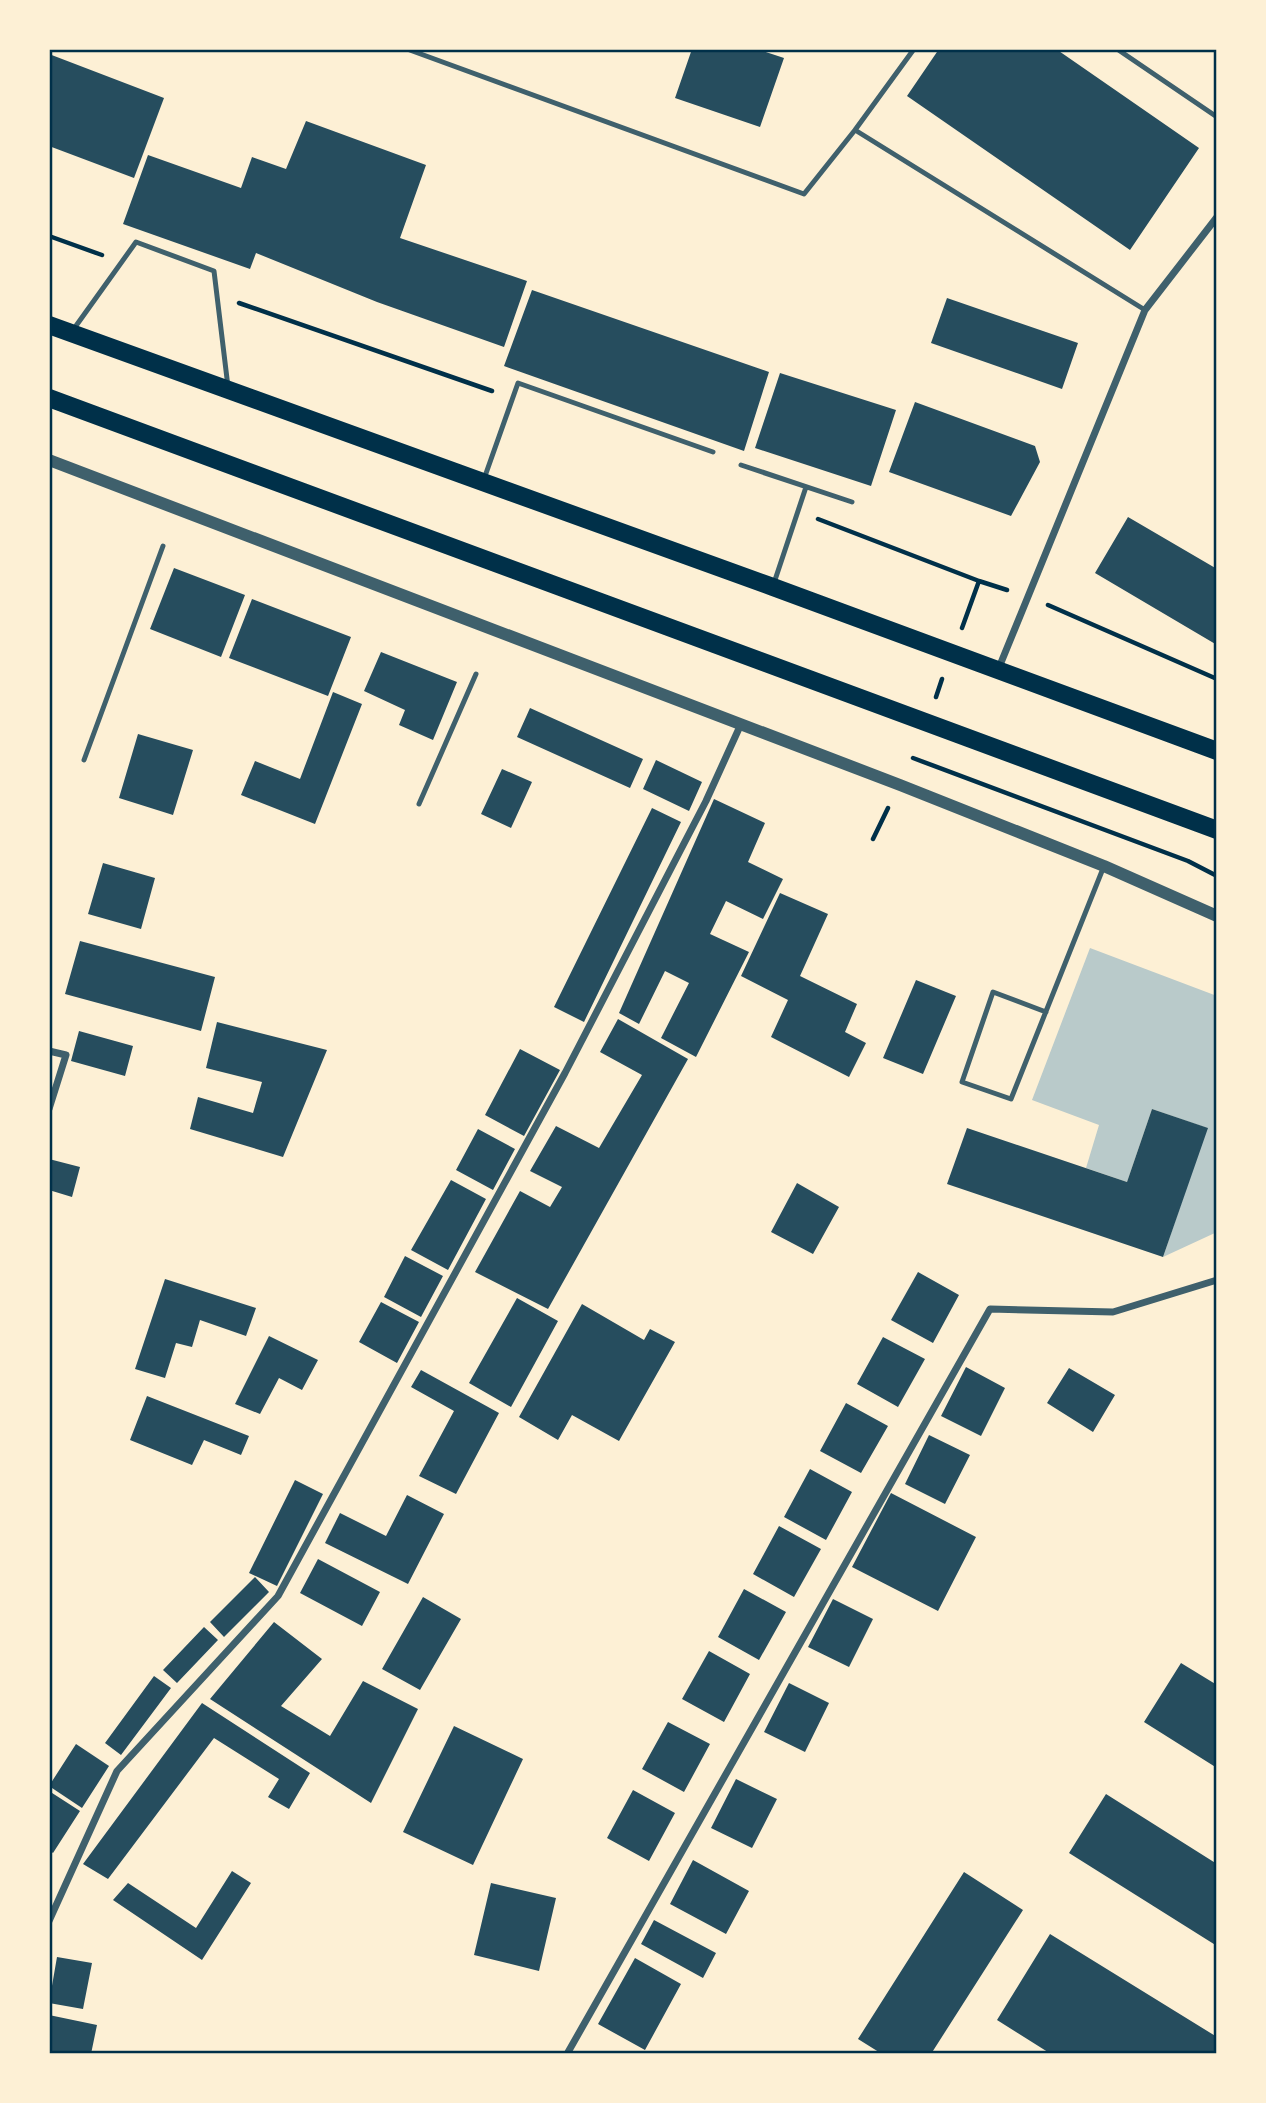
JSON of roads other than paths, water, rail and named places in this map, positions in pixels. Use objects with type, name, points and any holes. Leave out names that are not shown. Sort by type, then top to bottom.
[{"type":"main road","points":[[49,326],[773,587],[1217,751]]},
{"type":"main road","points":[[49,398],[1217,830]]},
{"type":"street","points":[[998,670],[1145,310],[1217,217]]},
{"type":"street","points":[[49,460],[741,724],[1104,866],[1217,916]]},
{"type":"street","points":[[49,1921],[117,1771],[278,1596],[565,1073],[706,801],[741,724]]},
{"type":"street","points":[[49,1051],[66,1055],[49,1109]]},
{"type":"street","points":[[567,2054],[990,1309],[1112,1312],[1217,1280]]},
{"type":"lane","points":[[407,49],[804,194],[856,130],[914,49]]},
{"type":"lane","points":[[1117,49],[1217,117]]},
{"type":"lane","points":[[856,130],[1145,310]]},
{"type":"lane","points":[[71,334],[136,242],[214,271],[228,390]]},
{"type":"lane","points":[[483,482],[518,383],[713,452]]},
{"type":"lane","points":[[741,465],[852,502]]},
{"type":"lane","points":[[773,587],[806,486]]},
{"type":"lane","points":[[84,761],[163,546]]},
{"type":"lane","points":[[419,804],[476,674]]},
{"type":"lane","points":[[1046,1012],[993,992],[962,1082],[1011,1099],[1046,1012],[1104,866]]}]
